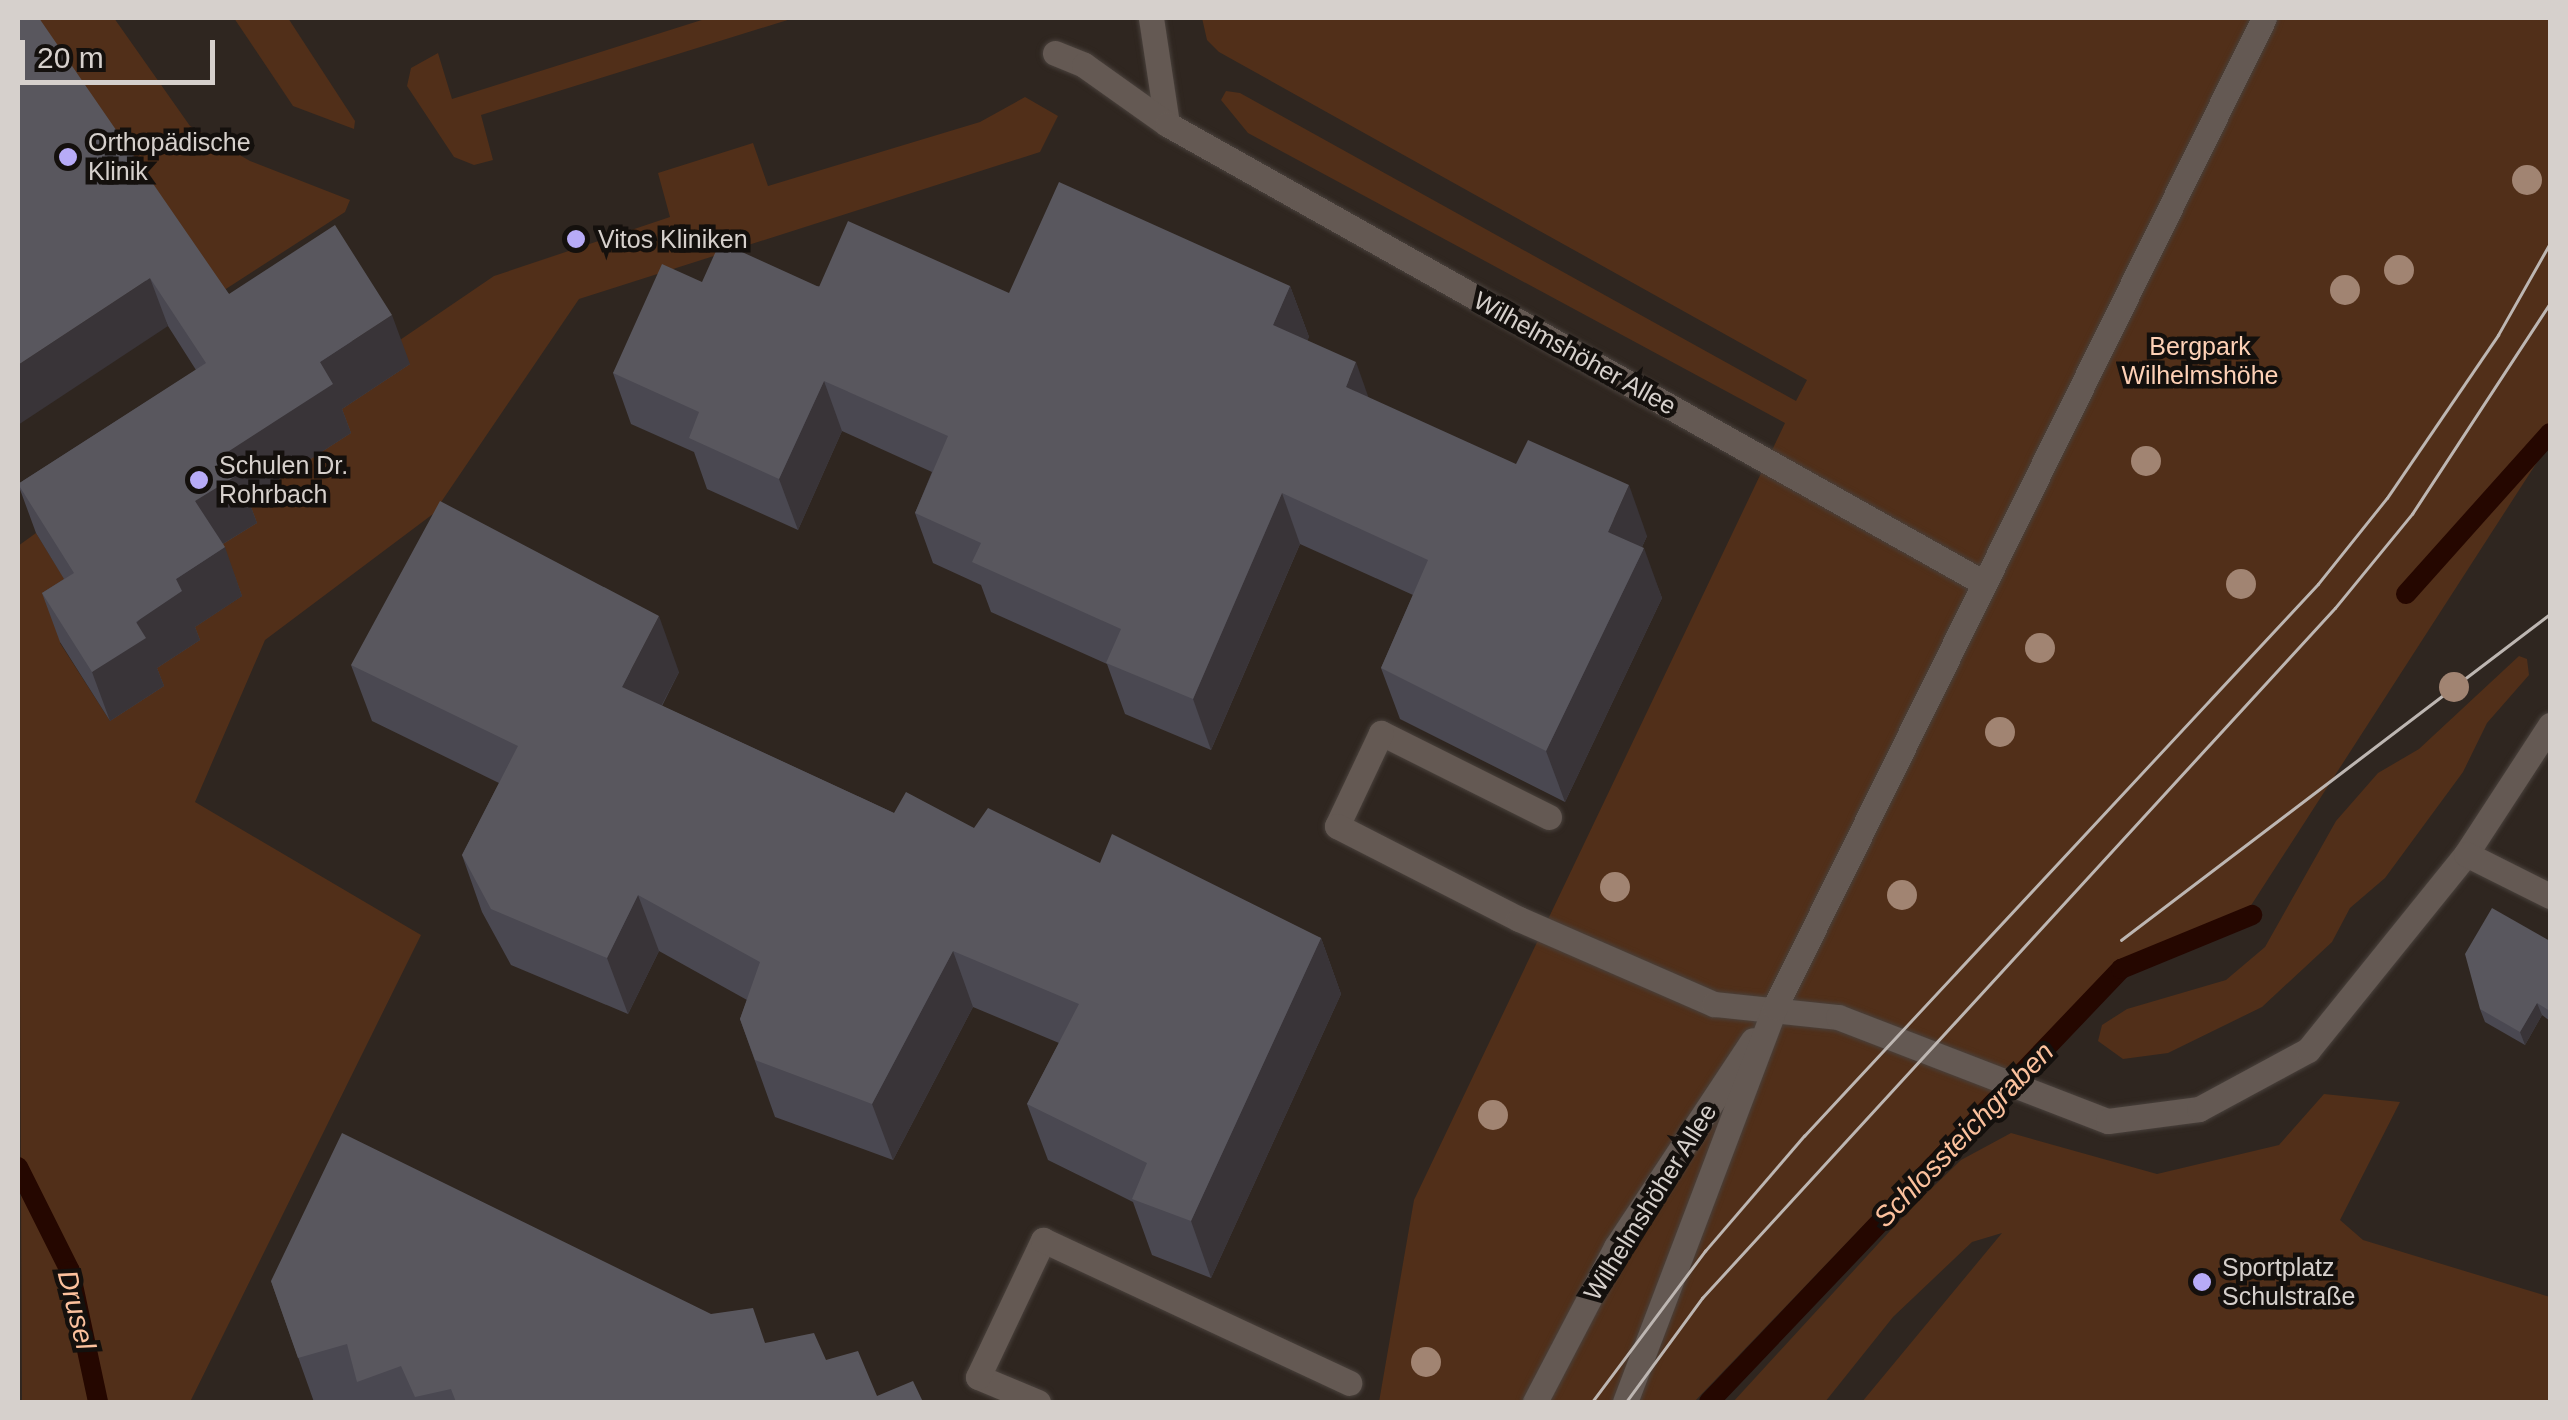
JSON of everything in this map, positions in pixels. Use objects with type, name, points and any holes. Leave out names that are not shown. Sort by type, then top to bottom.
[{"type":"main road","points":[[1150,18],[1167,124]]},
{"type":"main road","name":"Wilhelmshöher Allee","points":[[1624,1402],[1775,1007],[2264,18]]},
{"type":"main road","name":"Wilhelmshöher Allee","points":[[1054,53],[1084,65],[1167,124],[1982,582]]},
{"type":"main road","points":[[1549,816],[1381,733],[1336,826],[1519,919],[1714,1004],[1775,1007],[1838,1017],[2108,1120],[2198,1109],[2308,1050],[2466,854],[2550,726]]},
{"type":"main road","points":[[2466,854],[2550,896]]},
{"type":"main road","name":"Wilhelmshöher Allee","points":[[1534,1402],[1616,1247],[1775,1007]]},
{"type":"main road","points":[[1038,1402],[978,1376],[1043,1240],[1350,1383]]},
{"type":"main road","points":[[1610,1402],[1648,1344]]},
{"type":"green space","points":[[23,18],[114,18],[190,126],[250,161],[350,200],[345,212],[215,296]]},
{"type":"green space","points":[[234,18],[288,18],[355,121],[354,129],[293,106]]},
{"type":"green space","points":[[708,18],[794,18],[481,115],[493,160],[474,165],[454,157],[407,86],[411,68],[438,53],[452,99]]},
{"type":"green space","name":"Bergpark Wilhelmshöhe","points":[[1202,18],[2550,18],[2550,442],[2250,907],[2117,961],[1694,1402],[1379,1402],[1414,1200],[1785,423],[1248,133],[1221,100],[1226,91],[1240,93],[1796,401],[1807,380],[1219,52],[1207,40]]},
{"type":"green space","points":[[1025,97],[1058,116],[1040,152],[579,299],[433,514],[265,640],[195,802],[421,935],[190,1402],[22,1402],[18,546],[36,533],[91,622],[60,643],[110,721],[193,628],[242,596],[213,550],[244,502],[397,342],[494,276],[670,217],[658,173],[753,143],[768,186],[980,122]]},
{"type":"green space","points":[[2519,656],[2527,659],[2529,675],[2487,723],[2463,772],[2385,878],[2350,908],[2332,942],[2262,1007],[2168,1053],[2123,1059],[2098,1041],[2102,1025],[2127,1009],[2226,980],[2265,947],[2336,821],[2378,773],[2419,749]]},
{"type":"green space","name":"Sportplatz Schulstraße","points":[[2324,1094],[2400,1102],[2340,1220],[2363,1240],[2550,1297],[2550,1402],[1862,1402],[2002,1233],[1972,1242],[1893,1317],[1825,1402],[1733,1402],[1912,1207],[1961,1160],[2011,1133],[2157,1174],[2279,1145]]},
{"type":"building","points":[[18,18],[39,18],[229,294],[335,225],[392,315],[320,362],[333,384],[226,453],[239,474],[195,501],[225,547],[176,579],[182,591],[136,622],[146,638],[92,672],[42,593],[74,573],[18,484],[206,363],[150,278],[18,365]]},
{"type":"building","points":[[1059,182],[1290,286],[1273,325],[1356,362],[1346,387],[1516,464],[1528,440],[1629,485],[1608,532],[1644,548],[1546,751],[1381,668],[1428,560],[1282,493],[1193,699],[1106,663],[1121,629],[972,562],[981,543],[915,513],[948,436],[824,381],[779,479],[689,438],[699,412],[613,373],[662,264],[702,282],[720,242],[819,287],[848,221],[1009,293]]},
{"type":"building","points":[[440,501],[659,616],[622,687],[894,813],[906,792],[974,828],[988,808],[1100,863],[1112,834],[1321,938],[1191,1221],[1132,1199],[1147,1163],[1027,1104],[1079,1004],[953,951],[872,1104],[755,1060],[740,1019],[760,962],[638,895],[607,958],[491,909],[462,855],[518,746],[351,665]]},
{"type":"building","points":[[2492,908],[2550,941],[2550,1011],[2537,1003],[2520,1032],[2480,1009],[2465,954]]},
{"type":"building","points":[[342,1133],[711,1314],[753,1308],[765,1343],[814,1333],[826,1360],[858,1351],[877,1396],[913,1381],[923,1402],[456,1402],[451,1389],[415,1397],[401,1366],[357,1382],[347,1344],[298,1358],[271,1281]]},
{"type":"waterway","name":"Schlossteichgraben","points":[[2406,594],[2550,433]]},
{"type":"waterway","name":"Schlossteichgraben","points":[[1709,1402],[2121,969],[2252,915]]},
{"type":"waterway","name":"Drusel","points":[[18,1167],[70,1271],[98,1402]]},
{"type":"tram line","points":[[1592,1402],[1705,1251],[1804,1136],[2318,584],[2387,498],[2498,335],[2550,243]]},
{"type":"tram line","points":[[1626,1402],[1702,1298],[2335,608],[2412,514],[2550,303]]},
{"type":"tram line","points":[[2121,940],[2550,614]]},
{"type":"place","name":"Orthopädische Klinik","points":[[68,157]]},
{"type":"place","name":"Vitos Kliniken","points":[[576,239]]},
{"type":"place","name":"Schulen Dr. Rohrbach","points":[[199,480]]},
{"type":"place","name":"Sportplatz Schulstraße","points":[[2202,1282]]}]
